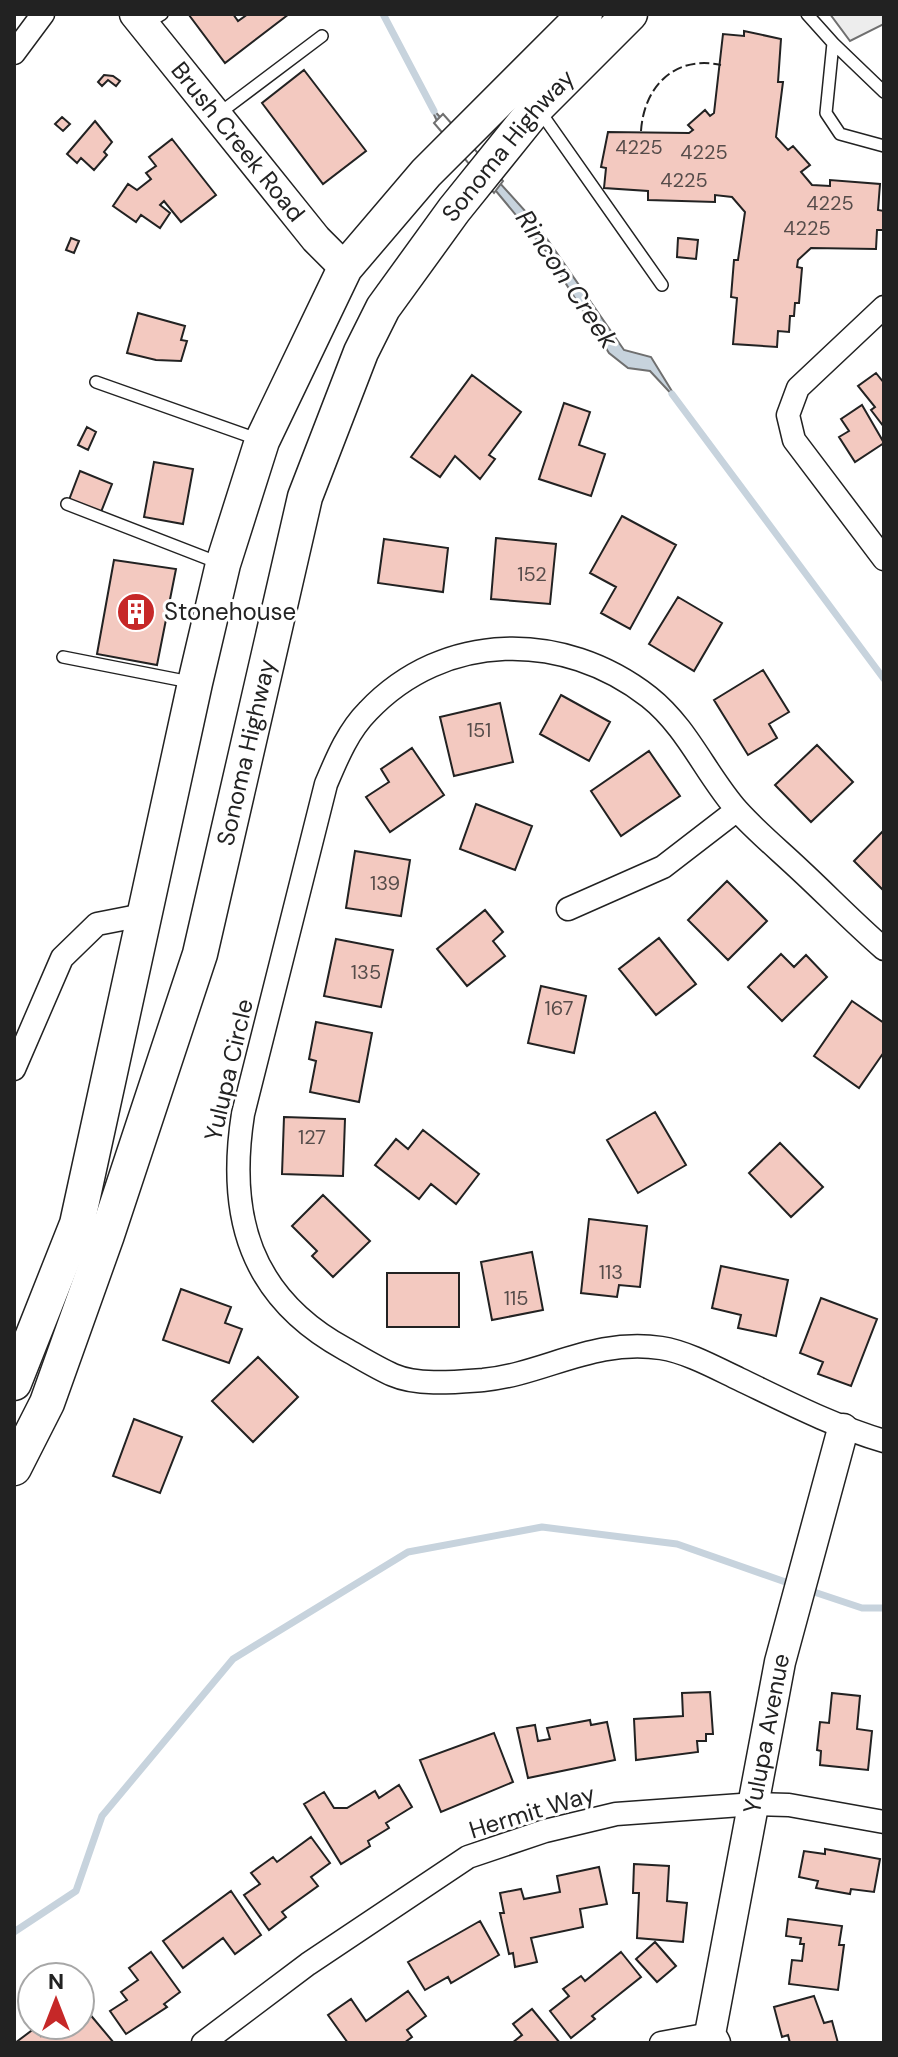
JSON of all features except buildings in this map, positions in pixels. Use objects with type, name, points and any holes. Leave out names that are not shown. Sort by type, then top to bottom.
[{"type":"main road","name":"Sonoma Highway","points":[[14,1383],[77,1224],[223,564],[262,441],[345,268],[426,173],[585,14]]},
{"type":"main road","name":"Sonoma Highway","points":[[14,1468],[52,1389],[200,954],[305,497],[361,352],[383,308],[454,210],[529,116],[630,14]]},
{"type":"main road","points":[[345,268],[383,308]]},
{"type":"street","points":[[14,53],[43,14]]},
{"type":"street","name":"Brush Creek Road","points":[[147,18],[216,115],[316,239],[345,268]]},
{"type":"street","points":[[884,307],[798,388],[788,415],[794,440],[884,559]]},
{"type":"street","name":"Yulupa Circle","points":[[884,949],[737,810],[700,753],[650,698],[601,667],[558,653],[512,648],[462,653],[420,669],[383,696],[351,732],[326,784],[243,1114],[236,1158],[238,1200],[251,1247],[277,1296],[317,1334],[396,1377],[438,1382],[487,1380],[600,1348],[662,1348],[718,1369],[843,1429],[884,1441]]},
{"type":"street","points":[[568,909],[663,867],[737,810]]},
{"type":"street","points":[[14,1069],[62,958],[97,924],[143,915]]},
{"type":"street","name":"Yulupa Avenue","points":[[713,2038],[780,1662],[843,1429]]},
{"type":"street","name":"Hermit Way","points":[[203,2043],[308,1964],[468,1857],[545,1831],[616,1814],[755,1804],[789,1805],[884,1822]]},
{"type":"street","points":[[661,2043],[713,2038]]},
{"type":"lane","points":[[807,14],[884,92]]},
{"type":"lane","points":[[216,115],[322,36]]},
{"type":"lane","points":[[833,43],[826,113],[840,134],[884,146]]},
{"type":"lane","points":[[529,116],[662,285]]},
{"type":"lane","points":[[96,382],[262,441]]},
{"type":"lane","points":[[67,504],[223,564]]},
{"type":"lane","points":[[63,657],[195,683]]},
{"type":"shaded area","points":[[830,14],[884,14],[884,24],[850,41]]},
{"type":"water","points":[[430,106],[536,223],[624,350],[651,357],[678,401],[650,371],[628,368],[609,353],[545,250],[436,119]]},
{"type":"pier","points":[[443,114],[503,181],[494,193],[434,123]]},
{"type":"waterway","name":"Rincon Creek","points":[[383,14],[434,111]]},
{"type":"waterway","name":"Rincon Creek","points":[[672,394],[884,679]]},
{"type":"waterway","points":[[14,1932],[76,1891],[102,1816],[233,1659],[408,1552],[542,1527],[677,1544],[794,1585]]},
{"type":"waterway","points":[[805,1589],[862,1608],[884,1608]]},
{"type":"fence","points":[[641,131],[648,100],[665,77],[690,65],[721,65]]},
{"type":"place","name":"Stonehouse","points":[[136,612]]}]
